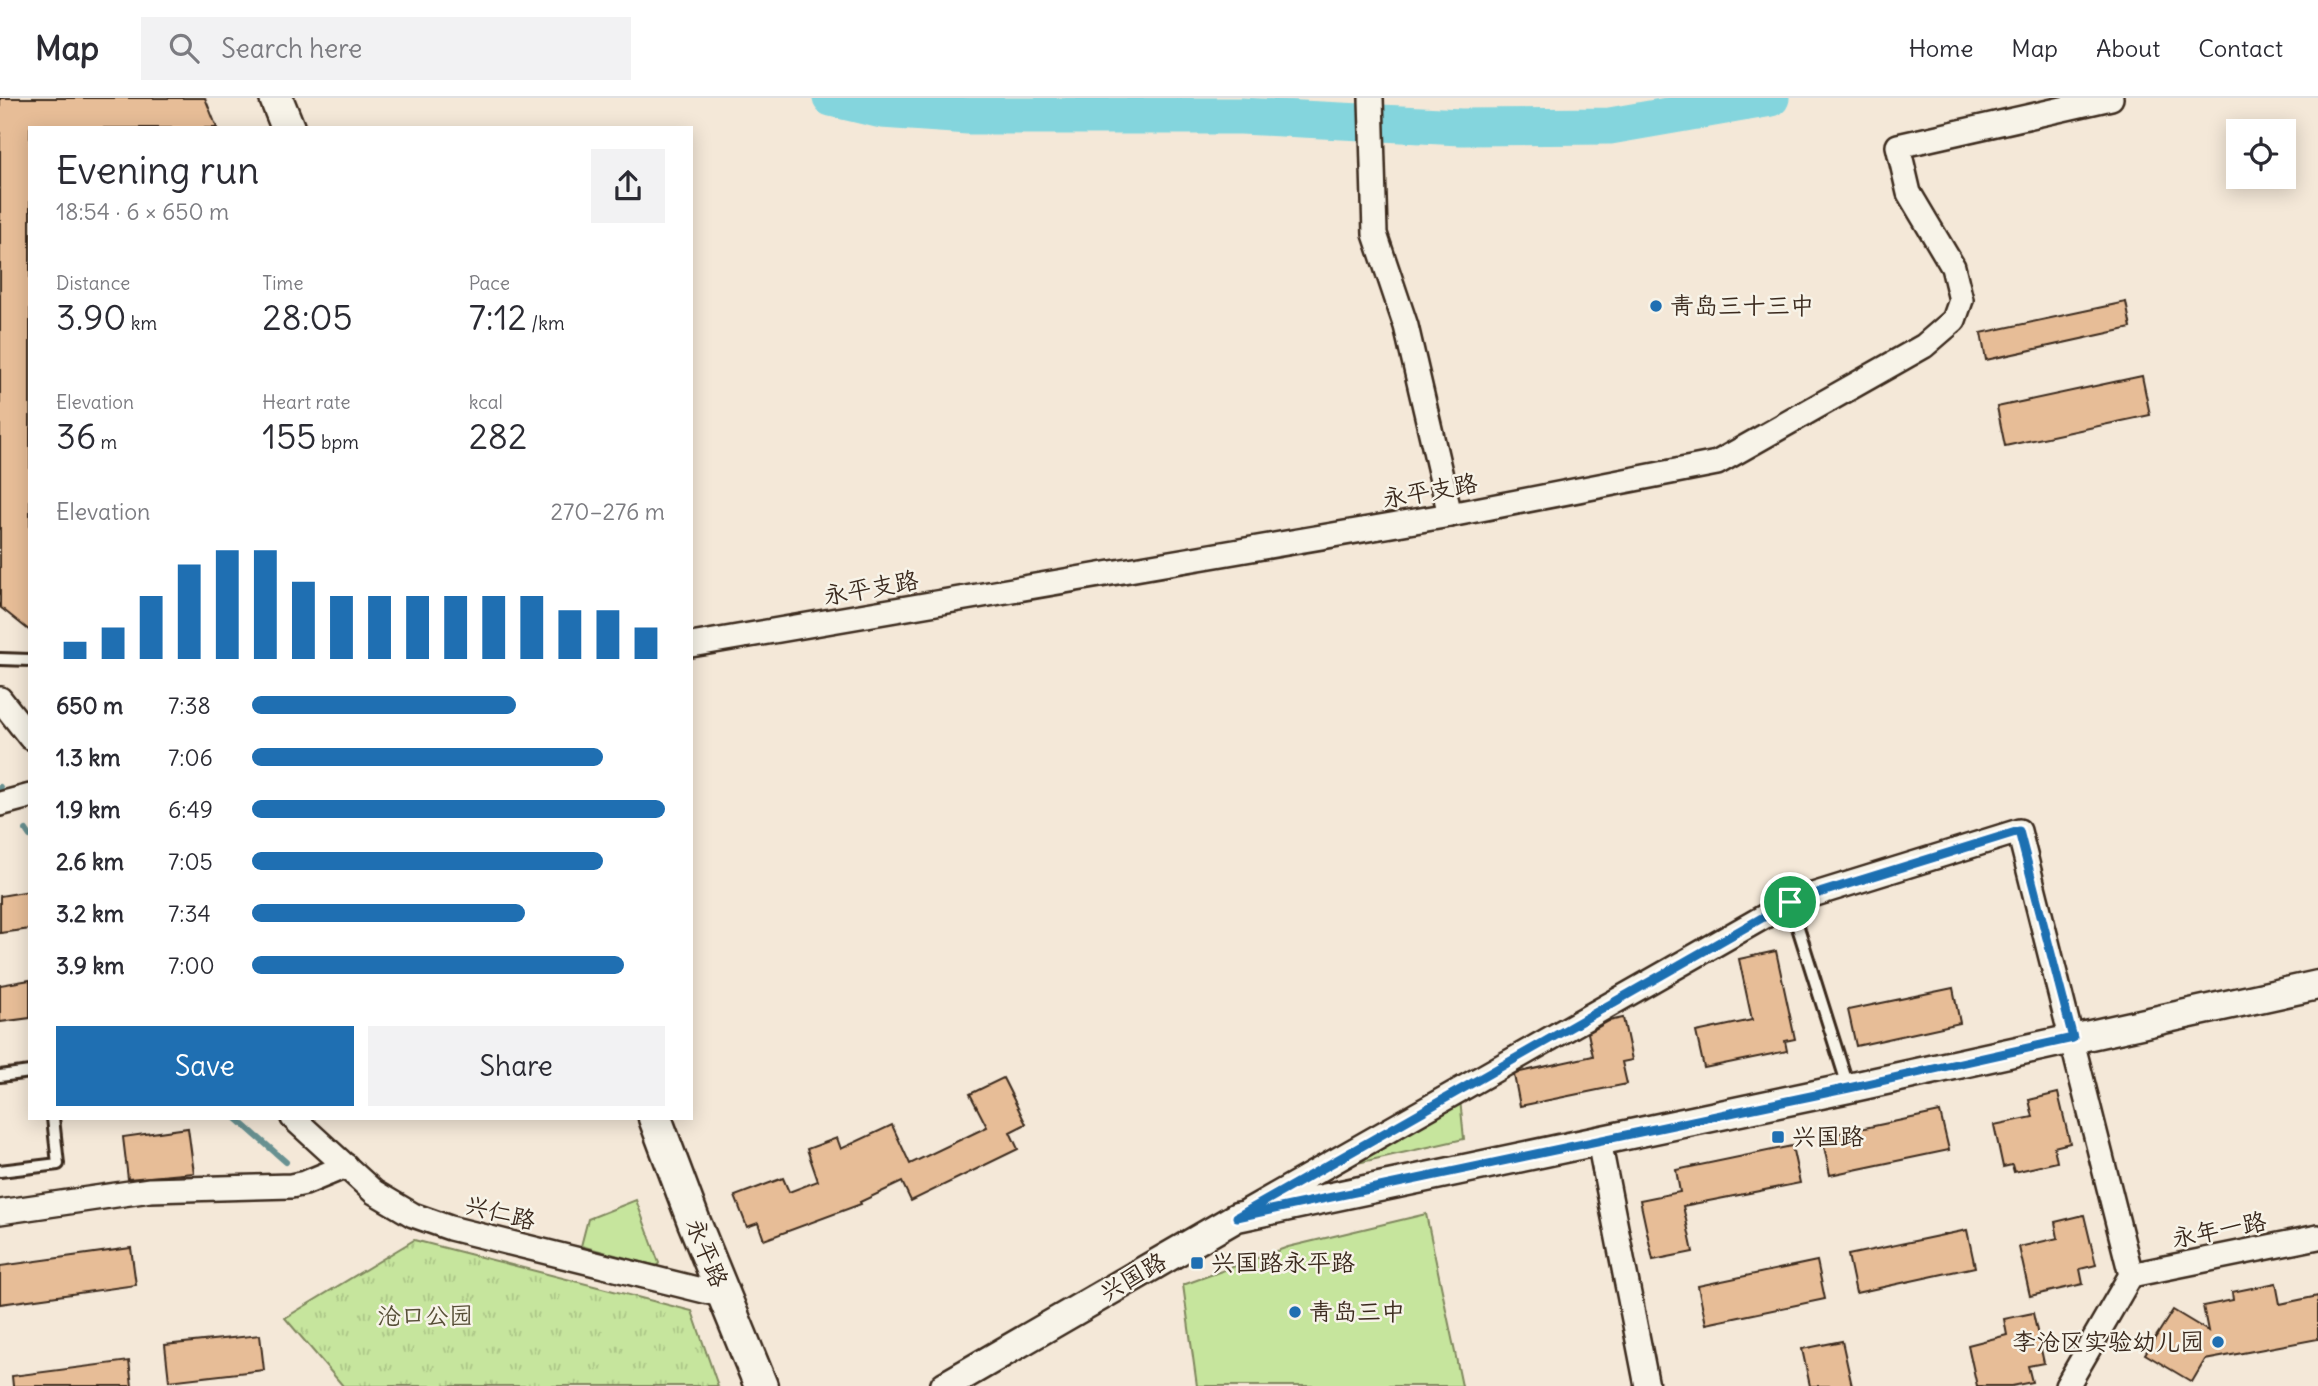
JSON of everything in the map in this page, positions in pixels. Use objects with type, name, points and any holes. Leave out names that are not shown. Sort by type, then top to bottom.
[{"type":"main road","points":[[276,98],[287,126]]},
{"type":"main road","name":"永平路","points":[[656,1120],[761,1386]]},
{"type":"street","points":[[1371,98],[1376,234],[1406,326],[1450,515]]},
{"type":"street","name":"永平支路","points":[[693,645],[1450,515],[1717,463],[1924,346],[1954,320],[1961,300],[1953,267],[1909,193],[1898,146],[2111,98]]},
{"type":"street","points":[[0,699],[28,734]]},
{"type":"street","points":[[0,804],[28,797]]},
{"type":"street","points":[[1237,1217],[1790,902],[2019,831],[2131,1275],[2067,1386]]},
{"type":"street","name":"兴国路","points":[[945,1386],[1237,1217],[1849,1088],[2318,985]]},
{"type":"street","name":"兴仁路","points":[[295,1120],[384,1198],[413,1214],[450,1228],[725,1296]]},
{"type":"street","points":[[1599,1141],[1647,1386]]},
{"type":"street","points":[[0,1212],[150,1190],[291,1186],[346,1166]]},
{"type":"street","name":"永年一路","points":[[2131,1275],[2318,1237]]},
{"type":"lane","points":[[0,659],[28,660]]},
{"type":"lane","points":[[1790,902],[1849,1088]]},
{"type":"lane","points":[[0,1076],[28,1072]]},
{"type":"lane","points":[[0,1171],[58,1164],[52,1120]]},
{"type":"green space","points":[[1460,1099],[1464,1139],[1353,1164]]},
{"type":"green space","points":[[636,1200],[659,1263],[657,1266],[581,1246],[588,1219]]},
{"type":"green space","points":[[1426,1214],[1462,1386],[1197,1386],[1183,1285],[1288,1247]]},
{"type":"green space","name":"沧口公园","points":[[414,1240],[692,1311],[718,1386],[343,1386],[285,1318]]},
{"type":"building","points":[[0,98],[205,98],[216,126],[28,126],[28,629],[0,607]]},
{"type":"building","points":[[2126,302],[2131,328],[1986,360],[1981,333]]},
{"type":"building","points":[[2142,376],[2150,415],[2005,446],[1997,407]]},
{"type":"building","points":[[28,891],[28,929],[0,933],[0,896]]},
{"type":"building","points":[[1776,951],[1795,1039],[1785,1041],[1787,1051],[1704,1068],[1696,1032],[1752,1020],[1739,959]]},
{"type":"building","points":[[28,980],[28,1018],[0,1022],[0,985]]},
{"type":"building","points":[[1953,988],[1960,1023],[1856,1046],[1848,1010]]},
{"type":"building","points":[[1623,1018],[1632,1060],[1622,1062],[1627,1084],[1520,1106],[1514,1075],[1593,1056],[1588,1033],[1609,1021]]},
{"type":"building","points":[[1003,1078],[1026,1124],[1010,1132],[1018,1149],[911,1201],[902,1182],[860,1202],[861,1204],[764,1240],[758,1223],[747,1227],[735,1196],[783,1178],[789,1192],[818,1181],[807,1149],[837,1138],[841,1149],[892,1125],[910,1164],[987,1127],[970,1094]]},
{"type":"building","points":[[2058,1093],[2070,1143],[2054,1147],[2057,1162],[2014,1172],[2012,1165],[2003,1167],[1994,1125],[2033,1117],[2029,1100]]},
{"type":"building","points":[[1940,1112],[1949,1150],[1830,1175],[1822,1137]]},
{"type":"building","points":[[188,1128],[194,1173],[128,1179],[123,1137]]},
{"type":"building","points":[[1792,1146],[1800,1183],[1683,1206],[1693,1252],[1653,1260],[1640,1200],[1680,1192],[1676,1170]]},
{"type":"building","points":[[2084,1215],[2096,1265],[2080,1269],[2083,1284],[2030,1296],[2019,1247],[2058,1238],[2055,1222]]},
{"type":"building","points":[[1967,1230],[1975,1267],[1856,1293],[1848,1255]]},
{"type":"building","points":[[131,1248],[136,1285],[0,1304],[0,1266]]},
{"type":"building","points":[[1817,1261],[1825,1299],[1706,1324],[1698,1286]]},
{"type":"building","points":[[2276,1283],[2280,1304],[2318,1296],[2318,1339],[2205,1360],[2192,1382],[2145,1354],[2173,1310],[2208,1331],[2203,1306],[2233,1300],[2232,1292]]},
{"type":"building","points":[[2033,1313],[2044,1363],[2028,1366],[2032,1382],[2012,1386],[1977,1386],[1968,1345],[2007,1335],[2004,1319]]},
{"type":"building","points":[[260,1335],[264,1370],[169,1381],[165,1345]]},
{"type":"building","points":[[1842,1341],[1852,1386],[1810,1386],[1802,1349]]},
{"type":"building","points":[[129,1361],[132,1386],[13,1386],[12,1376]]},
{"type":"waterway","points":[[831,98],[882,110],[968,116],[1241,116],[1461,127],[1610,126],[1771,98]]},
{"type":"waterway","points":[[238,1120],[286,1162]]},
{"type":"place","name":"青岛三十三中","points":[[1656,306]]},
{"type":"place","name":"兴国路","points":[[1778,1137]]},
{"type":"place","name":"兴国路永平路","points":[[1197,1263]]},
{"type":"place","name":"青岛三中","points":[[1295,1312]]},
{"type":"place","name":"李沧区实验幼儿园","points":[[2218,1342]]},
{"type":"route","points":[[2019,831],[2073,1038],[1237,1217],[1711,947],[1790,902],[2019,831]]}]
